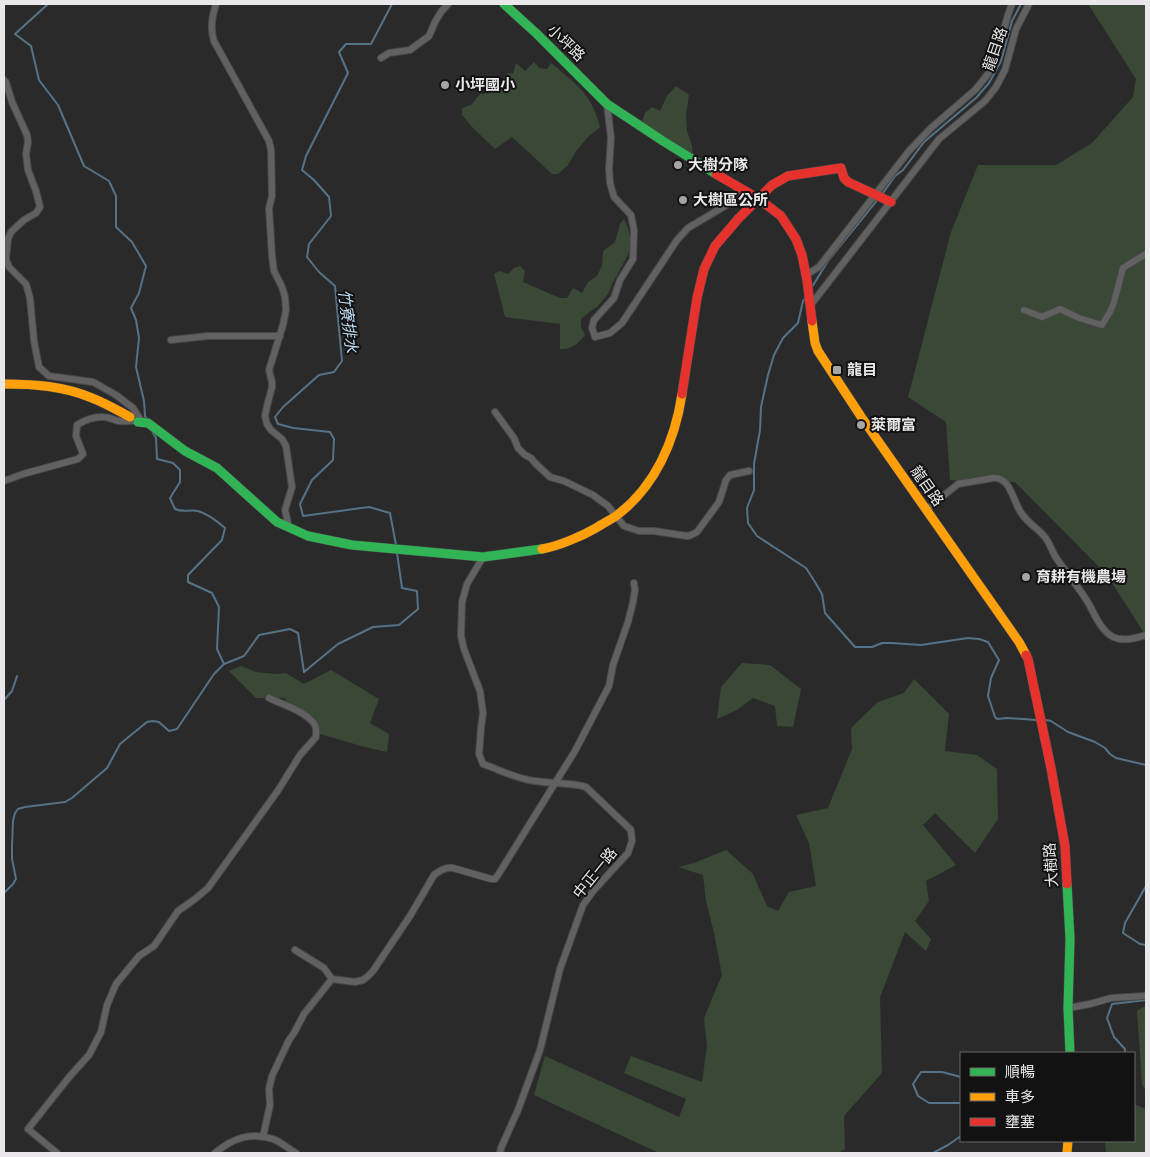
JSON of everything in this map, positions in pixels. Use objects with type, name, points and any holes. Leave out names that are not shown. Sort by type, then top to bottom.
[{"type":"street","points":[[216,4],[212,17],[211,32],[214,41],[269,141],[271,150],[272,196],[269,208],[272,256],[274,270],[285,297],[286,310],[284,325],[269,370],[272,387],[265,416],[271,430],[286,446],[292,486],[285,510],[288,528]]},
{"type":"street","points":[[381,58],[389,53],[410,50],[429,36],[435,22],[448,4]]},
{"type":"street","name":"小坪路","points":[[504,4],[559,55],[607,104]]},
{"type":"street","name":"龍目路","points":[[810,306],[938,138],[985,101],[996,87],[999,67],[1009,32],[1012,4]]},
{"type":"street","name":"龍目路","points":[[1029,4],[1009,32],[999,67],[909,151],[819,267],[807,278],[815,344],[818,352],[1019,642],[1028,659],[1032,678]]},
{"type":"street","points":[[4,80],[27,135],[26,154],[28,170],[40,207],[36,213],[24,220],[11,232],[8,239],[6,259],[9,267],[26,284],[30,298],[34,341],[39,367],[48,376],[93,382],[116,395],[133,408],[142,422]]},
{"type":"street","points":[[607,104],[663,141],[759,199],[781,216],[796,239],[807,278]]},
{"type":"street","points":[[607,104],[610,138],[610,183],[614,197],[630,215],[634,230],[633,259],[620,280],[614,298],[594,320],[592,328],[596,336],[610,333],[622,323],[677,240],[688,228],[730,203],[743,190]]},
{"type":"street","points":[[932,129],[938,138]]},
{"type":"street","points":[[4,384],[60,387],[89,396],[142,422],[184,451],[217,468],[277,522],[308,536],[352,544],[483,557],[547,548],[583,535],[616,516],[640,495],[660,464],[672,438],[680,407],[697,298],[704,269],[715,246],[738,218],[759,199],[764,191],[788,176],[841,168],[844,179],[848,183],[890,200]]},
{"type":"street","points":[[1024,310],[1042,317],[1060,309],[1079,318],[1102,325],[1114,302],[1123,268],[1146,254]]},
{"type":"street","points":[[171,340],[208,336],[280,336]]},
{"type":"street","points":[[495,412],[514,438],[518,448],[550,477],[593,494],[608,506],[624,526],[639,531],[691,535],[698,532],[719,502],[726,480],[730,474],[750,472]]},
{"type":"street","points":[[4,481],[78,459],[83,454],[76,436],[77,425],[87,419],[95,417],[109,418],[117,422],[137,420],[142,422]]},
{"type":"street","points":[[927,509],[958,484],[993,478],[1002,479],[1008,485],[1021,514],[1045,537],[1055,556],[1106,631],[1112,636],[1131,640],[1146,635]]},
{"type":"street","name":"中正一路","points":[[483,557],[467,584],[462,602],[461,636],[480,690],[483,713],[479,754],[484,764],[517,777],[534,781],[578,784],[586,787],[631,830],[632,841],[628,853],[582,905],[560,969],[540,1050],[500,1153]]},
{"type":"street","points":[[295,950],[324,968],[332,979],[355,982],[363,980],[373,971],[410,916],[434,875],[440,870],[453,868],[495,879],[575,751],[609,686],[613,665],[633,602],[634,583]]},
{"type":"street","name":"大樹路","points":[[1032,678],[1065,846],[1070,939],[1068,1008],[1070,1052]]},
{"type":"street","points":[[57,1153],[28,1129],[70,1076],[89,1056],[101,1032],[107,1005],[116,984],[139,956],[154,946],[178,911],[208,888],[279,789],[300,754],[316,737],[314,724],[305,716],[295,709],[269,698]]},
{"type":"street","points":[[263,1137],[270,1105],[269,1089],[272,1076],[304,1014],[332,979]]},
{"type":"street","points":[[1068,1008],[1112,998],[1146,995]]},
{"type":"street","points":[[215,1153],[237,1138],[248,1136],[274,1140],[296,1153]]},
{"type":"green space","points":[[1088,4],[1146,4],[1146,636],[1107,575],[1015,482],[950,480],[946,422],[908,397],[951,232],[978,165],[1056,165],[1092,143],[1133,97],[1136,79]]},
{"type":"green space","points":[[534,62],[539,68],[547,69],[551,63],[582,90],[597,116],[600,127],[588,137],[568,165],[558,174],[552,174],[512,137],[495,149],[462,115],[462,108],[471,105],[481,93],[483,95],[495,85],[497,86],[508,73],[513,74],[516,63],[525,71]]},
{"type":"green space","points":[[676,86],[689,95],[686,115],[687,131],[692,145],[693,159],[642,122],[645,113],[652,107],[660,111],[667,96]]},
{"type":"green space","points":[[624,219],[631,242],[628,255],[608,294],[597,307],[581,319],[581,328],[585,335],[577,343],[571,347],[560,349],[560,324],[505,317],[494,274],[499,271],[508,274],[514,268],[520,266],[525,271],[523,282],[560,298],[567,298],[573,288],[582,293],[588,282],[597,276],[602,266],[603,251],[615,242],[620,224]]},
{"type":"green space","points":[[742,663],[770,665],[801,689],[793,727],[777,726],[775,706],[753,698],[737,710],[717,719],[721,687]]},
{"type":"green space","points":[[241,666],[256,672],[286,673],[304,684],[331,670],[379,699],[370,723],[389,734],[387,752],[317,733],[305,716],[284,698],[256,698],[229,671]]},
{"type":"green space","points":[[914,679],[949,714],[945,751],[977,755],[997,769],[998,819],[975,853],[935,813],[923,825],[956,865],[926,881],[929,901],[915,921],[931,939],[926,951],[905,932],[880,997],[882,1073],[844,1116],[845,1149],[838,1153],[659,1153],[534,1095],[545,1056],[679,1117],[686,1099],[624,1073],[631,1056],[702,1082],[707,1046],[704,1018],[722,975],[706,901],[703,875],[678,867],[694,863],[726,850],[753,874],[767,906],[778,911],[789,892],[816,886],[809,843],[796,815],[828,808],[852,749],[851,728],[878,702],[904,693]]},
{"type":"green space","points":[[1146,1005],[1146,1091],[1142,1084],[1137,1011]]},
{"type":"green space","points":[[1135,1104],[1146,1109],[1146,1153],[1106,1153],[1105,1142],[1135,1142]]},
{"type":"waterway","points":[[48,4],[15,34],[31,46],[39,80],[58,105],[84,166],[109,181],[116,196],[116,227],[132,242],[146,266],[139,293],[131,308],[136,320],[139,338],[136,367],[147,420]]},
{"type":"waterway","name":"竹寮排水","points":[[392,4],[371,44],[346,44],[339,52],[348,73],[306,156],[302,170],[329,197],[331,216],[309,244],[307,257],[319,272],[335,286],[342,361],[334,372],[319,375],[283,407],[275,417],[278,424],[293,428],[330,432],[334,439],[333,460],[312,480],[300,504],[303,516],[369,507],[390,513],[396,545]]},
{"type":"waterway","points":[[883,193],[924,142],[976,98],[989,83],[1001,61],[1012,21],[1021,4]]},
{"type":"waterway","points":[[812,287],[828,261],[878,199]]},
{"type":"waterway","points":[[806,297],[803,301],[798,323],[783,338],[774,355],[768,375],[761,407],[760,430],[754,464],[754,490],[747,508],[748,523],[757,536],[806,568],[822,594],[825,613],[855,647],[872,647],[882,643],[921,645],[968,638],[988,642],[999,660],[991,678],[988,696],[995,717],[997,719],[1036,720]]},
{"type":"waterway","points":[[152,431],[156,438],[157,459],[173,463],[180,470],[180,482],[170,498],[175,509],[202,512],[225,528],[222,540],[188,575],[188,582],[212,593],[219,607],[217,649],[224,664]]},
{"type":"waterway","name":"竹寮排水","points":[[4,893],[16,879],[12,859],[12,846],[13,821],[18,809],[65,802],[72,798],[107,768],[120,744],[147,722],[159,722],[169,731],[177,729],[214,674],[224,664],[244,656],[259,635],[290,629],[298,633],[304,672],[338,644],[373,627],[399,625],[418,609],[417,591],[402,588],[397,553]]},
{"type":"waterway","points":[[4,700],[12,691],[17,676]]},
{"type":"waterway","points":[[1046,720],[1051,721],[1068,732],[1095,742],[1116,758],[1146,765]]},
{"type":"waterway","points":[[1146,886],[1125,923],[1123,933],[1140,944],[1146,945]]},
{"type":"waterway","points":[[1125,1052],[1125,1049],[1114,1037],[1107,1018],[1112,1004],[1146,1000]]},
{"type":"waterway","points":[[960,1077],[942,1072],[921,1072],[913,1084],[918,1096],[929,1103],[960,1103]]},
{"type":"waterway","points":[[933,1153],[960,1137]]},
{"type":"traffic: fast","points":[[504,4],[607,104],[716,174]]},
{"type":"traffic: fast","points":[[138,422],[148,423],[185,451],[217,468],[277,522],[308,536],[352,545],[483,557],[542,549]]},
{"type":"traffic: fast","points":[[1067,884],[1070,939],[1068,1008],[1070,1052]]},
{"type":"traffic: slow","points":[[812,321],[818,351],[862,418],[1019,642],[1026,655]]},
{"type":"traffic: slow","points":[[4,384],[60,388],[97,400],[130,417]]},
{"type":"traffic: slow","points":[[542,549],[556,546],[596,528],[616,516],[642,491],[661,462],[668,446],[679,412],[682,394]]},
{"type":"traffic: slow","points":[[1067,1153],[1068,1142]]},
{"type":"traffic: jam","points":[[682,394],[697,298],[704,269],[715,246],[738,219],[772,185],[788,176],[841,168],[844,178],[848,182],[891,202]]},
{"type":"traffic: jam","points":[[716,174],[759,199],[781,216],[796,239],[802,255],[812,321]]},
{"type":"traffic: jam","points":[[1026,655],[1051,768],[1065,846],[1067,884]]},
{"type":"place","name":"小坪國小","points":[[445,85]]},
{"type":"place","name":"大樹分隊","points":[[678,165]]},
{"type":"place","name":"大樹區公所","points":[[683,200]]},
{"type":"place","name":"龍目","points":[[837,370]]},
{"type":"place","name":"萊爾富","points":[[861,425]]},
{"type":"place","name":"育耕有機農場","points":[[1026,577]]}]
